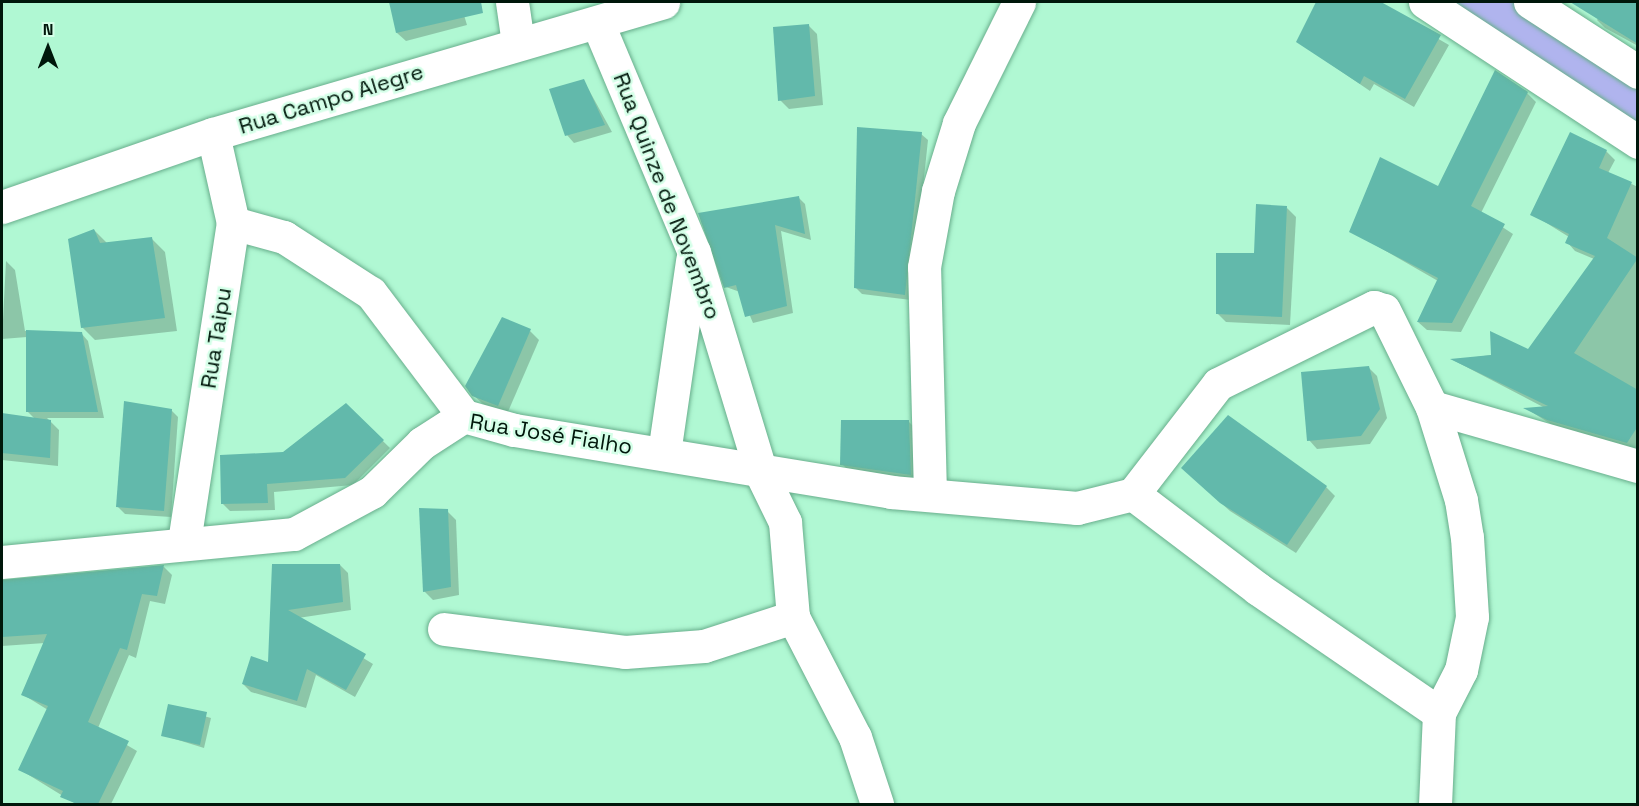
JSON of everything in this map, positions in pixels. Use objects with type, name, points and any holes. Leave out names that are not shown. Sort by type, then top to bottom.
[{"type":"street","points":[[512,2],[518,43]]},
{"type":"street","name":"Rua Campo Alegre","points":[[2,207],[213,134],[518,43],[598,24],[663,2]]},
{"type":"street","points":[[930,493],[924,267],[938,192],[959,123],[1019,2]]},
{"type":"street","points":[[1425,2],[1638,142]]},
{"type":"street","points":[[1530,2],[1638,72]]},
{"type":"street","name":"Rua Quinze de Novembro","points":[[598,24],[694,252],[761,473],[785,522],[793,617]]},
{"type":"street","name":"Rua Taipu","points":[[184,542],[233,223],[213,134]]},
{"type":"street","points":[[233,223],[284,237],[371,293],[464,416]]},
{"type":"street","points":[[664,453],[694,252]]},
{"type":"street","points":[[1435,804],[1439,713],[1461,670],[1472,617],[1461,500],[1432,407],[1384,310],[1374,307],[1218,384],[1133,494],[1258,589],[1439,713]]},
{"type":"street","points":[[1432,407],[1638,466]]},
{"type":"street","name":"Rua José Fialho","points":[[2,562],[184,542],[294,534],[323,522],[372,492],[422,443],[464,416],[513,430],[664,453],[761,473],[930,493],[1077,508],[1133,494]]},
{"type":"street","points":[[444,629],[625,652],[704,646],[793,617],[855,737],[877,804]]},
{"type":"shaded area","points":[[1437,2],[1549,2],[1637,59],[1637,132]]},
{"type":"building","points":[[389,2],[481,2],[483,13],[396,33]]},
{"type":"building","points":[[1316,2],[1381,2],[1441,35],[1405,99],[1364,76],[1360,84],[1296,42]]},
{"type":"building","points":[[1570,2],[1638,2],[1638,44]]},
{"type":"building","points":[[809,24],[815,96],[778,101],[773,27]]},
{"type":"building","points":[[1495,70],[1528,92],[1471,206],[1505,224],[1452,323],[1417,322],[1438,278],[1349,232],[1380,157],[1438,186]]},
{"type":"building","points":[[584,79],[605,125],[565,136],[549,89]]},
{"type":"building","points":[[857,127],[922,132],[905,295],[854,288]]},
{"type":"building","points":[[1570,132],[1607,150],[1599,168],[1632,182],[1607,238],[1638,258],[1574,353],[1638,390],[1638,426],[1627,443],[1547,420],[1523,408],[1548,406],[1450,359],[1491,355],[1490,331],[1528,349],[1595,256],[1565,243],[1569,234],[1530,215]]},
{"type":"building","points":[[799,196],[805,234],[775,225],[787,306],[745,317],[736,285],[724,288],[698,213]]},
{"type":"building","points":[[1256,204],[1287,206],[1282,317],[1216,314],[1216,253],[1254,253]]},
{"type":"building","points":[[94,229],[100,243],[152,237],[165,318],[81,328],[68,239]]},
{"type":"building","points":[[502,317],[531,329],[498,406],[472,396],[465,386]]},
{"type":"building","points":[[26,330],[82,332],[98,412],[26,412]]},
{"type":"building","points":[[1369,366],[1380,409],[1361,436],[1307,441],[1301,372]]},
{"type":"building","points":[[124,401],[172,409],[164,511],[116,507]]},
{"type":"building","points":[[346,403],[384,440],[345,478],[267,484],[268,503],[221,504],[220,455],[283,452]]},
{"type":"building","points":[[2,413],[51,420],[50,458],[2,453]]},
{"type":"building","points":[[1228,415],[1327,486],[1287,545],[1220,503],[1181,468]]},
{"type":"building","points":[[841,420],[909,420],[911,475],[840,465]]},
{"type":"building","points":[[419,508],[448,509],[451,587],[423,592]]},
{"type":"building","points":[[272,564],[340,564],[343,602],[288,610],[366,654],[346,690],[307,669],[297,701],[242,684],[251,656],[268,662]]},
{"type":"building","points":[[164,565],[157,596],[142,594],[127,650],[120,648],[88,722],[129,741],[98,804],[77,804],[60,797],[63,791],[18,770],[48,706],[21,695],[47,634],[2,637],[2,580]]},
{"type":"building","points":[[168,704],[207,712],[200,745],[161,736]]}]
